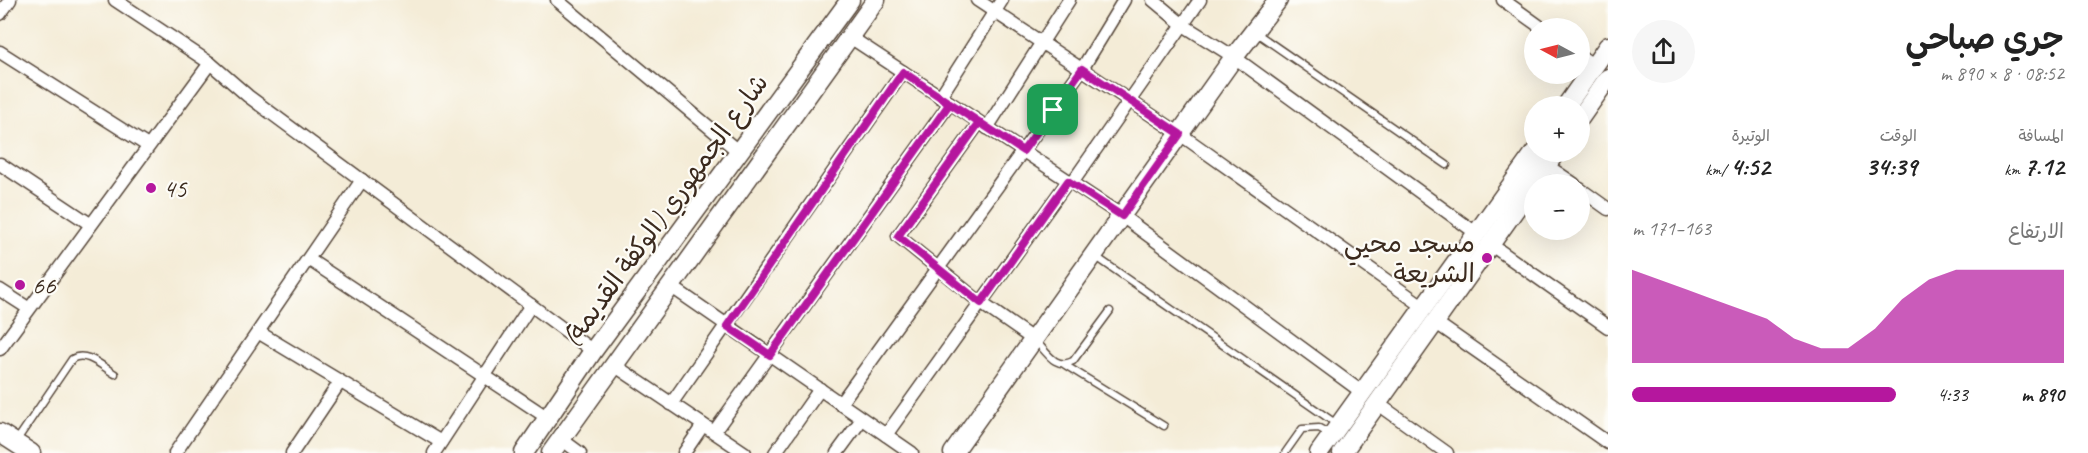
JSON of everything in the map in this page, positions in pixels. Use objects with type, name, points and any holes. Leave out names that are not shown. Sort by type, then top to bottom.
[{"type":"main road","name":"شارع الجمهوري (الوكفة القديمة)","points":[[524,453],[593,351],[850,0]]},
{"type":"main road","name":"شارع الجمهوري (الوكفة القديمة)","points":[[556,446],[876,0]]},
{"type":"main road","points":[[953,453],[1234,57],[1278,0]]},
{"type":"main road","points":[[1573,96],[1608,46]]},
{"type":"main road","points":[[1586,96],[1594,67]]},
{"type":"main road","points":[[1342,453],[1370,398],[1424,307],[1483,238],[1541,162]]},
{"type":"main road","points":[[726,170],[745,184]]},
{"type":"main road","points":[[1319,453],[1335,430],[1370,398],[1435,322],[1483,238]]},
{"type":"main road","points":[[617,318],[638,332]]},
{"type":"main road","points":[[8,438],[31,453]]},
{"type":"street","points":[[0,15],[10,0]]},
{"type":"street","points":[[115,0],[210,63],[248,96],[593,351]]},
{"type":"street","points":[[557,0],[739,152]]},
{"type":"street","points":[[977,0],[1180,134],[1424,307]]},
{"type":"street","points":[[684,453],[709,428],[770,355],[945,100],[1002,0]]},
{"type":"street","points":[[1034,340],[981,303],[898,236],[983,125],[1069,0]]},
{"type":"street","points":[[840,404],[1082,69],[1124,0]]},
{"type":"street","points":[[1153,0],[1183,25],[1234,57],[1608,327]]},
{"type":"street","points":[[886,435],[1130,101],[1200,0]]},
{"type":"street","points":[[1503,0],[1528,18]]},
{"type":"street","points":[[850,38],[1122,216],[1447,453]]},
{"type":"street","points":[[0,52],[148,146]]},
{"type":"street","points":[[0,349],[210,63]]},
{"type":"street","points":[[671,404],[903,72]]},
{"type":"street","points":[[1552,162],[1564,174]]},
{"type":"street","points":[[0,164],[90,224]]},
{"type":"street","points":[[175,453],[362,180]]},
{"type":"street","points":[[1590,196],[1608,208]]},
{"type":"street","points":[[308,259],[548,418]]},
{"type":"street","points":[[672,287],[912,453]]},
{"type":"street","points":[[0,290],[28,308]]},
{"type":"street","points":[[258,332],[340,382],[437,448],[531,305]]},
{"type":"street","points":[[1435,322],[1608,443]]},
{"type":"street","points":[[614,365],[745,453]]},
{"type":"street","points":[[292,453],[340,382]]},
{"type":"street","points":[[775,453],[820,390]]},
{"type":"street","points":[[837,453],[862,419]]},
{"type":"street","points":[[556,446],[580,453]]},
{"type":"lane","points":[[1254,32],[1447,165]]},
{"type":"lane","points":[[1094,255],[1335,430]]},
{"type":"lane","points":[[1065,365],[1073,361],[1110,311]]},
{"type":"lane","points":[[1034,340],[1058,364],[1065,365],[1164,426]]},
{"type":"lane","points":[[8,438],[72,359],[77,356],[88,357],[115,374]]},
{"type":"lane","points":[[1285,453],[1302,429],[1335,430]]},
{"type":"place","name":"45","points":[[151,188]]},
{"type":"place","name":"مسجد محيي الشريعة","points":[[1487,258]]},
{"type":"place","name":"66","points":[[20,285]]},
{"type":"route","points":[[1053,110],[1023,151],[950,103],[770,355],[727,326],[903,72],[950,103],[979,123],[898,236],[981,303],[1068,181],[1122,216],[1180,134],[1082,69],[1053,110]]}]
